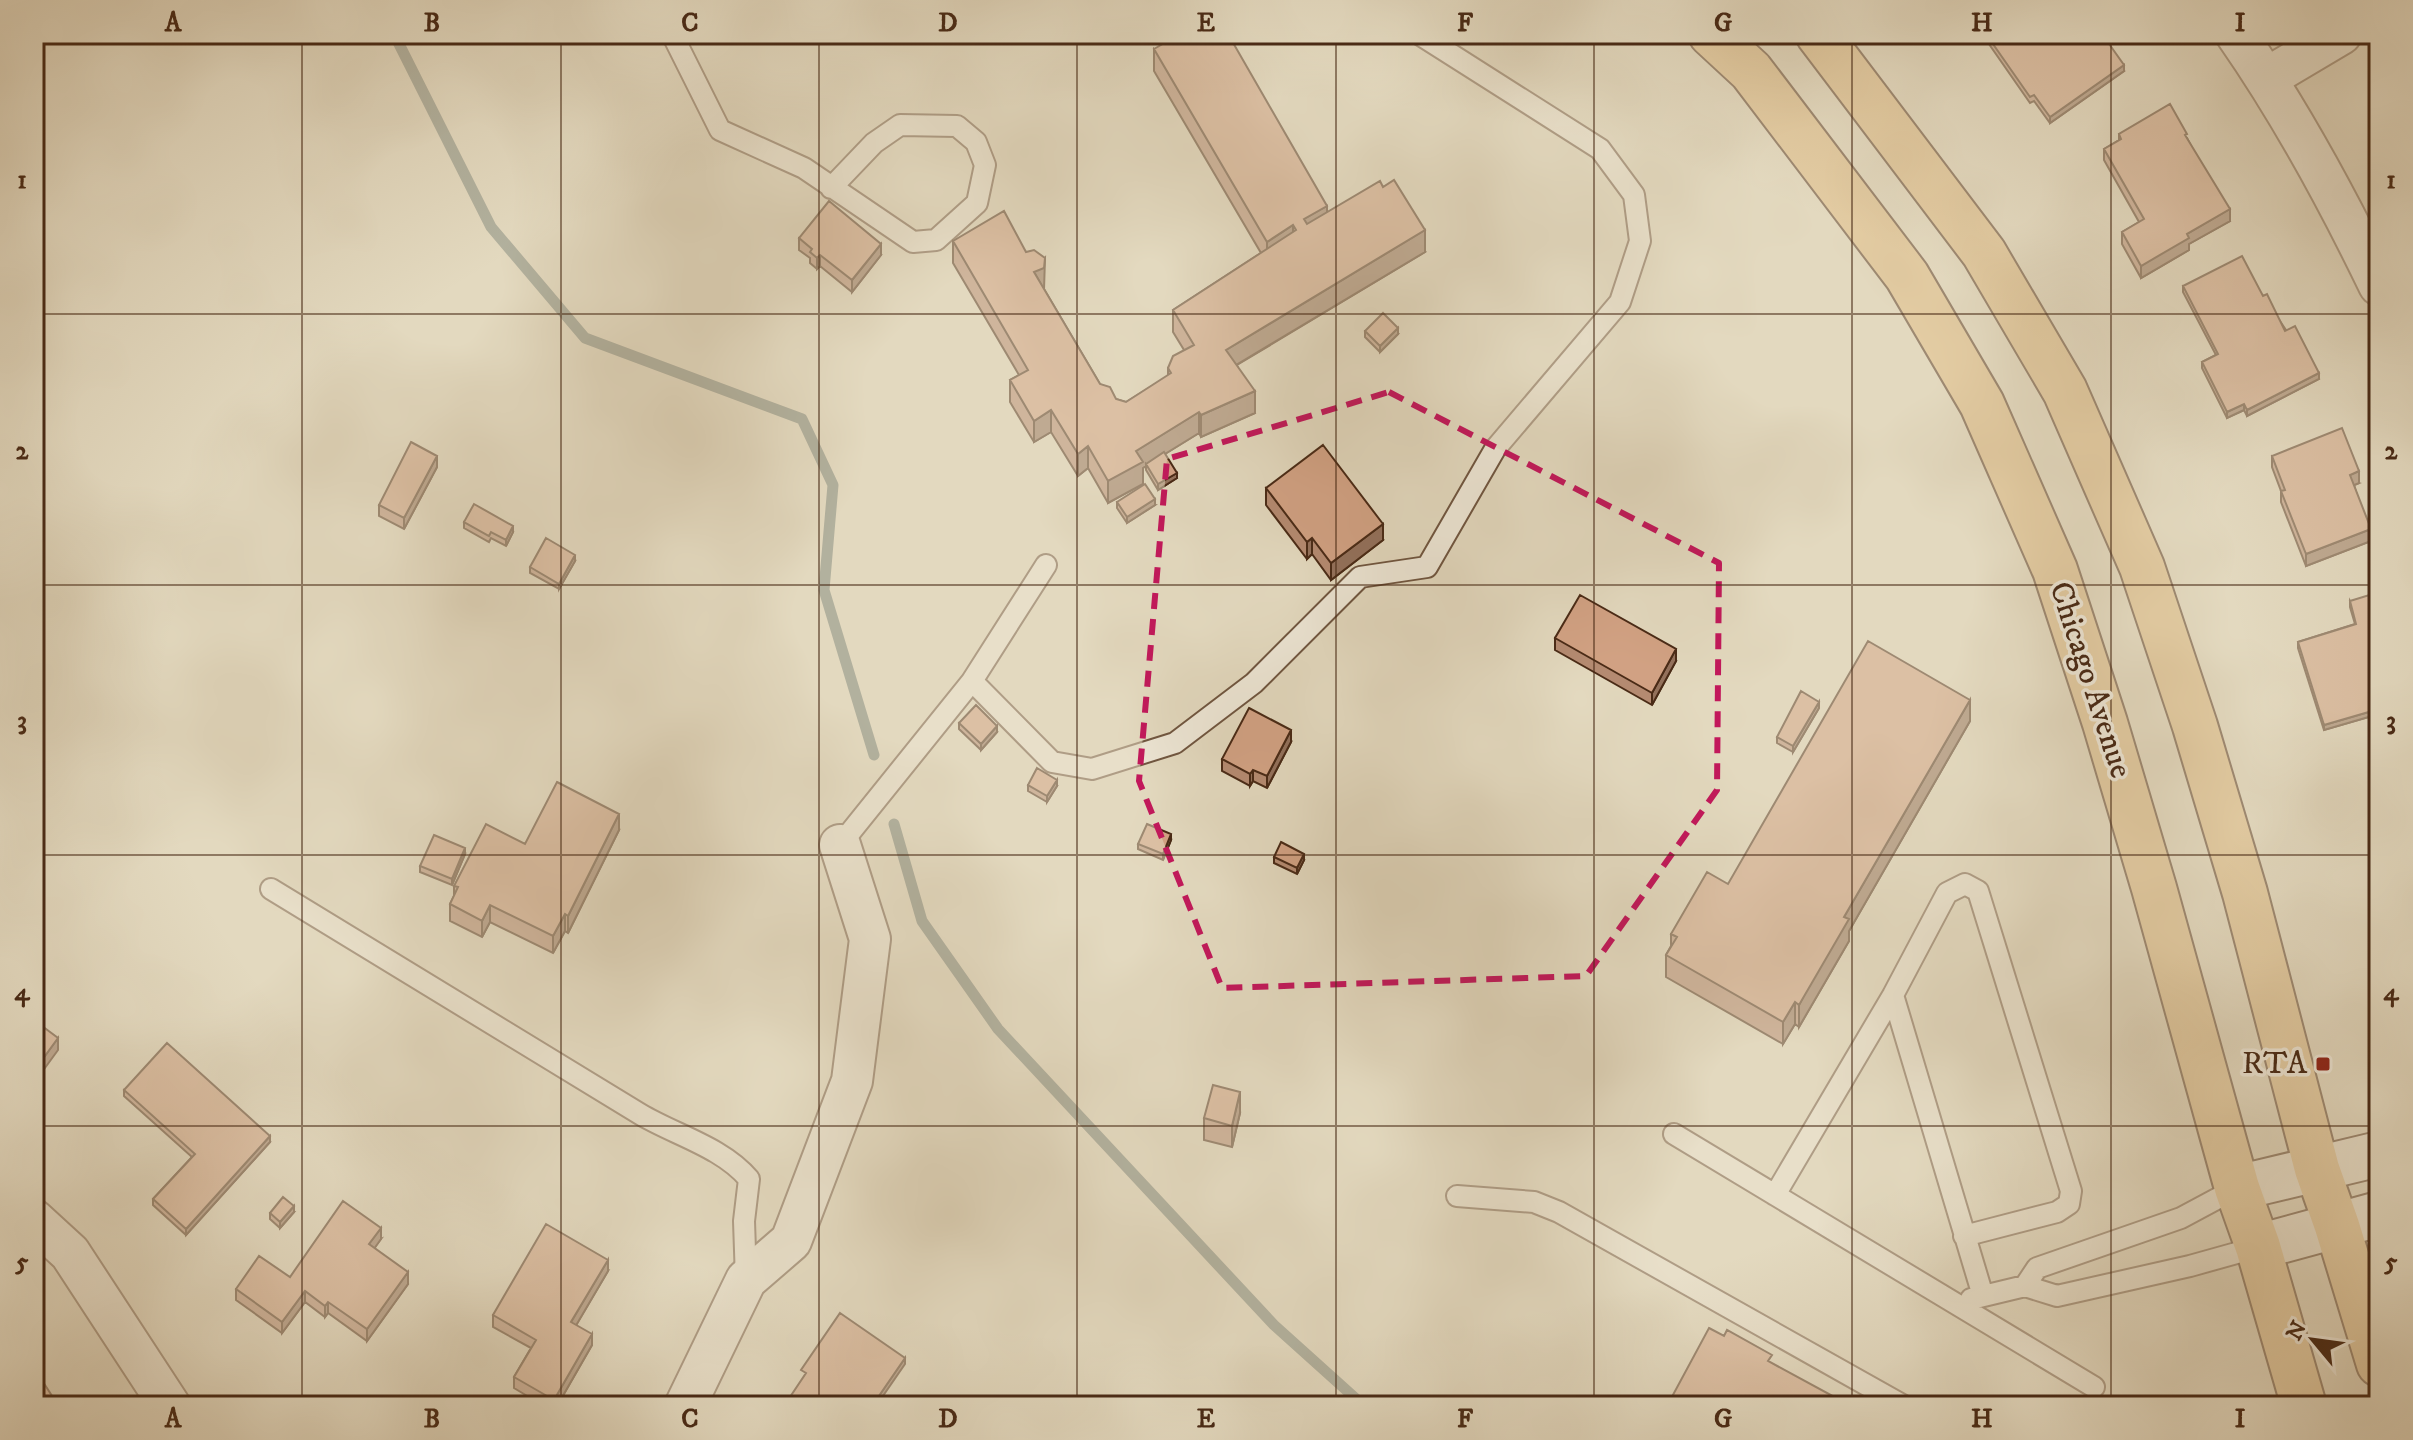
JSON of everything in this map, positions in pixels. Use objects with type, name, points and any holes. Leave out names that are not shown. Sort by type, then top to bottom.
[{"type":"main road","name":"Chicago Avenue","points":[[1711,34],[1751,71],[1898,264],[1982,404],[2055,570],[2101,709],[2237,1188],[2258,1247],[2304,1406]]},
{"type":"main road","points":[[1818,34],[1984,253],[2065,391],[2142,567],[2195,726],[2245,893],[2317,1169],[2379,1364]]},
{"type":"street","points":[[2236,34],[2267,78],[2348,220],[2379,285]]},
{"type":"street","points":[[2267,78],[2341,34]]},
{"type":"street","points":[[685,1406],[746,1280],[791,1241],[852,1081],[870,939],[840,845]]},
{"type":"street","points":[[2237,1188],[2379,1154]]},
{"type":"street","points":[[2258,1247],[2379,1214]]},
{"type":"street","points":[[34,1220],[70,1253],[170,1406]]},
{"type":"lane","points":[[672,34],[720,130],[804,168],[831,188],[913,242],[936,240],[977,203],[985,165],[976,142],[957,126],[900,125],[874,143],[831,188]]},
{"type":"lane","points":[[972,681],[1052,762],[1092,769],[1175,743],[1254,683],[1360,577],[1427,567],[1495,449],[1620,302],[1640,241],[1634,195],[1600,149],[1419,34]]},
{"type":"lane","points":[[840,845],[972,681],[1046,565]]},
{"type":"lane","points":[[1775,1195],[1893,995],[1947,893],[1965,884],[1978,891],[2071,1191],[2069,1204],[2057,1212],[1964,1236]]},
{"type":"lane","points":[[271,889],[649,1120],[720,1155],[742,1171],[749,1179],[744,1221],[746,1280]]},
{"type":"lane","points":[[1893,995],[1983,1296]]},
{"type":"lane","points":[[1674,1134],[2094,1387]]},
{"type":"lane","points":[[2025,1286],[2037,1268],[2181,1218],[2237,1188]]},
{"type":"lane","points":[[1457,1196],[1534,1202],[1559,1212],[1904,1406]]},
{"type":"lane","points":[[1955,1303],[2025,1286],[2057,1296],[2258,1247]]},
{"type":"highlighted area","points":[[1389,392],[1719,563],[1717,790],[1586,976],[1222,988],[1139,781],[1167,459]]},
{"type":"building","points":[[1180,34],[1228,34],[1327,206],[1304,219],[1307,224],[1380,181],[1383,187],[1394,180],[1425,230],[1226,350],[1255,391],[1201,415],[1199,412],[1136,451],[1143,462],[1108,481],[1088,446],[1078,454],[1051,410],[1034,421],[1010,380],[1028,370],[953,241],[1004,211],[1026,252],[1034,250],[1045,258],[1044,268],[1034,272],[1100,384],[1110,387],[1116,399],[1126,402],[1171,373],[1168,368],[1173,356],[1194,345],[1173,310],[1296,230],[1293,225],[1267,242],[1154,49]]},
{"type":"building","points":[[1986,34],[2064,34],[2070,42],[2080,34],[2102,34],[2124,65],[2050,117],[2034,95],[2030,97]]},
{"type":"building","points":[[2170,104],[2230,209],[2141,266],[2122,232],[2144,219],[2104,149],[2121,139],[2119,134]]},
{"type":"building","points":[[829,201],[881,244],[852,280],[820,255],[817,258],[799,238]]},
{"type":"building","points":[[2242,256],[2263,296],[2267,294],[2285,331],[2295,326],[2319,373],[2247,410],[2244,404],[2227,412],[2202,362],[2218,354],[2183,286]]},
{"type":"building","points":[[1383,313],[1398,328],[1380,346],[1365,331]]},
{"type":"building","points":[[2342,428],[2359,471],[2350,475],[2371,529],[2306,554],[2281,491],[2285,490],[2272,456]]},
{"type":"building","points":[[411,442],[437,456],[404,518],[379,505]]},
{"type":"building","points":[[1323,445],[1383,524],[1331,563],[1312,538],[1307,542],[1266,488]]},
{"type":"building","points":[[1164,452],[1177,473],[1158,484],[1146,464]]},
{"type":"building","points":[[1145,484],[1155,499],[1127,517],[1117,502]]},
{"type":"building","points":[[474,504],[513,526],[506,540],[491,532],[489,536],[464,522]]},
{"type":"building","points":[[546,538],[575,555],[559,584],[530,567]]},
{"type":"building","points":[[2379,592],[2379,644],[2372,646],[2379,660],[2379,709],[2324,725],[2298,642],[2356,624],[2350,601]]},
{"type":"building","points":[[1580,595],[1676,649],[1652,693],[1555,638]]},
{"type":"building","points":[[1868,641],[1970,700],[1844,917],[1849,919],[1799,1005],[1795,1002],[1783,1022],[1666,955],[1677,937],[1671,934],[1707,872],[1728,884]]},
{"type":"building","points":[[1801,691],[1819,702],[1793,746],[1777,737]]},
{"type":"building","points":[[976,705],[997,726],[981,744],[959,723]]},
{"type":"building","points":[[1249,708],[1291,730],[1267,776],[1253,770],[1250,774],[1222,759]]},
{"type":"building","points":[[1037,768],[1057,780],[1047,796],[1028,785]]},
{"type":"building","points":[[557,782],[619,814],[568,916],[565,914],[553,936],[490,905],[482,921],[450,904],[458,887],[454,886],[486,824],[525,844]]},
{"type":"building","points":[[1147,824],[1171,834],[1163,854],[1138,844]]},
{"type":"building","points":[[434,835],[465,848],[452,879],[420,866]]},
{"type":"building","points":[[1281,842],[1304,854],[1297,868],[1274,857]]},
{"type":"building","points":[[34,1020],[58,1038],[34,1071]]},
{"type":"building","points":[[167,1043],[270,1136],[186,1229],[153,1199],[195,1154],[124,1090]]},
{"type":"building","points":[[1213,1085],[1240,1092],[1232,1126],[1204,1118]]},
{"type":"building","points":[[283,1197],[294,1206],[280,1222],[270,1213]]},
{"type":"building","points":[[343,1201],[381,1228],[369,1244],[408,1272],[367,1329],[328,1302],[325,1306],[305,1291],[282,1322],[236,1289],[259,1256],[290,1277]]},
{"type":"building","points":[[546,1224],[608,1260],[571,1322],[592,1334],[554,1400],[514,1377],[536,1340],[493,1315]]},
{"type":"building","points":[[840,1313],[905,1358],[872,1406],[784,1406],[806,1373],[801,1370]]},
{"type":"building","points":[[1709,1328],[1724,1336],[1727,1330],[1772,1355],[1768,1361],[1851,1406],[1667,1406]]},
{"type":"building","points":[[34,1368],[54,1399],[43,1406],[34,1406]]},
{"type":"waterway","points":[[394,34],[491,227],[585,338],[802,419],[833,485],[824,590],[874,755]]},
{"type":"waterway","points":[[894,824],[922,921],[998,1029],[1274,1325],[1364,1406]]},
{"type":"place","name":"RTA","points":[[2323,1064]]}]
